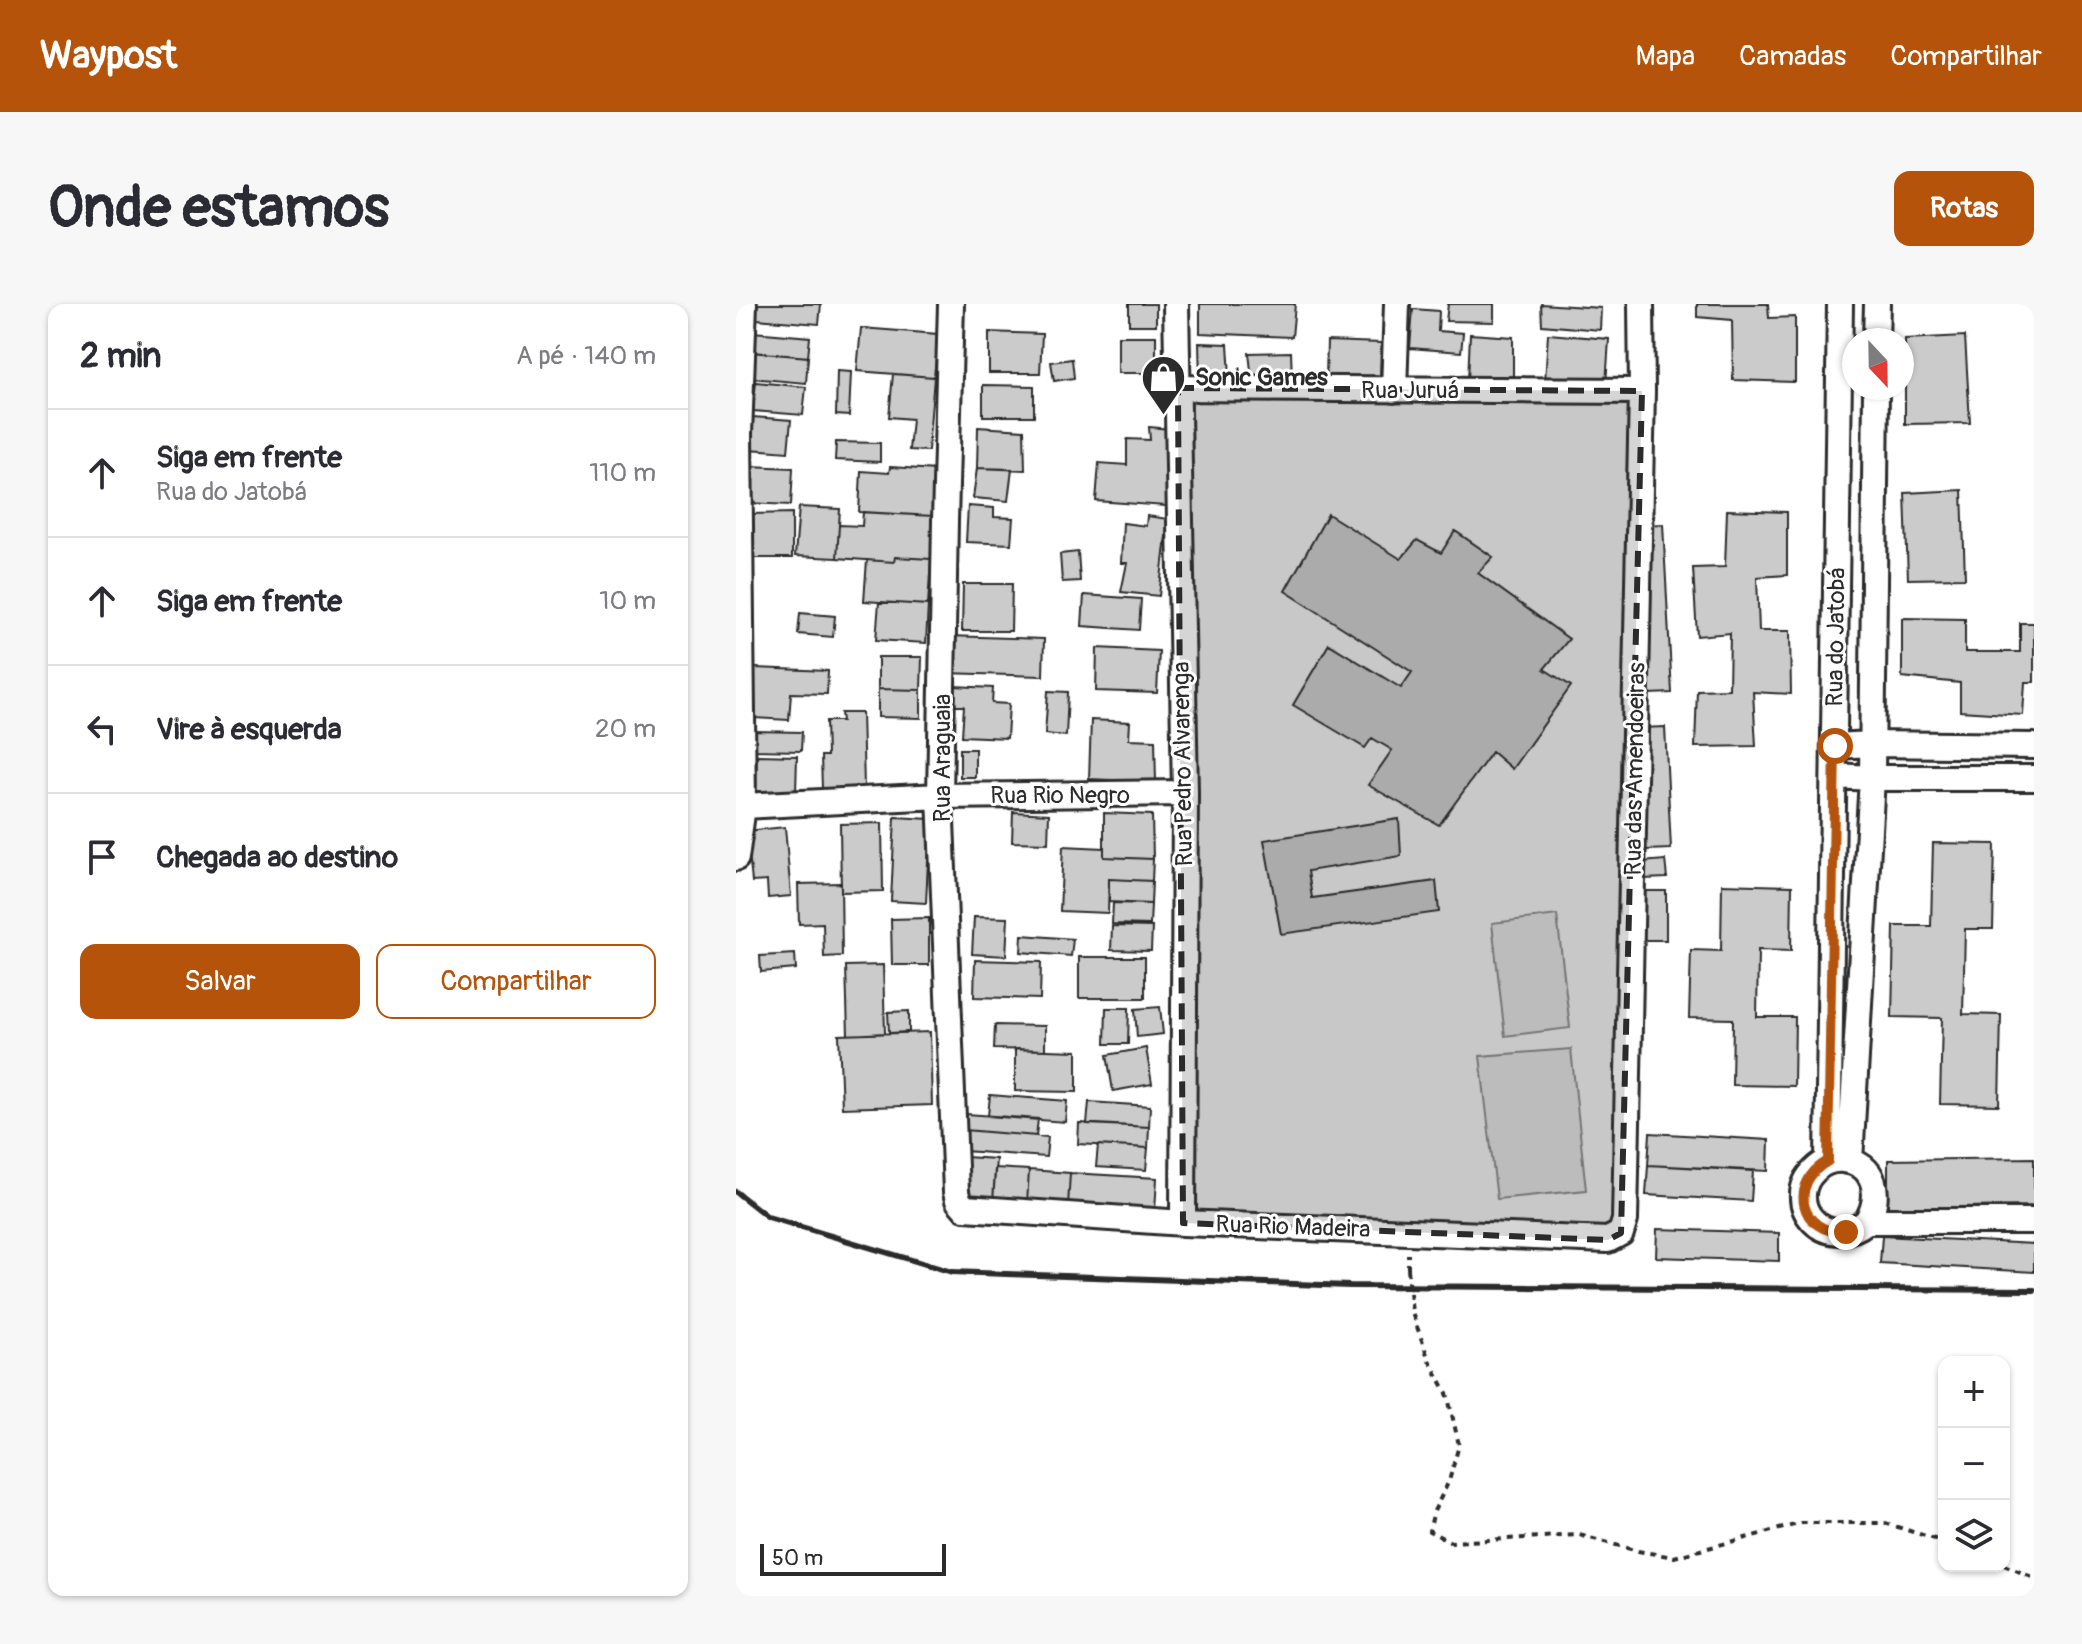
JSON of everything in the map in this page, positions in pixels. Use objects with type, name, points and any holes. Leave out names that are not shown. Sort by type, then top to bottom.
[{"type":"street","points":[[736,858],[743,806],[739,434],[744,304]]},
{"type":"street","name":"Rua Araguaia","points":[[951,304],[940,796],[956,1192],[965,1208]]},
{"type":"street","name":"Rua Pedro Alvarenga","points":[[1176,304],[1185,793],[1183,1223]]},
{"type":"street","points":[[1394,390],[1397,304]]},
{"type":"street","name":"Rua das Amendoeiras","points":[[1621,1233],[1625,1220],[1627,1172],[1642,391],[1641,304]]},
{"type":"street","name":"Rua do Jatobá","points":[[1839,1161],[1835,746],[1840,304]]},
{"type":"street","points":[[1876,328],[1877,304]]},
{"type":"street","name":"Rua Juruá","points":[[1178,388],[1642,391]]},
{"type":"street","name":"Rua do Jatobá","points":[[1839,1161],[1872,778],[1876,400]]},
{"type":"street","points":[[1835,746],[2034,746]]},
{"type":"street","points":[[1835,776],[2034,778]]},
{"type":"street","name":"Rua Rio Negro","points":[[743,806],[940,796],[1185,793]]},
{"type":"street","points":[[1839,1161],[1861,1166],[1870,1175],[1876,1198],[1867,1221],[1846,1232],[1834,1232],[1822,1229],[1812,1221],[1803,1199],[1804,1187],[1817,1167],[1839,1161]]},
{"type":"street","name":"Rua Rio Madeira","points":[[965,1208],[1183,1223],[1608,1240],[1621,1233]]},
{"type":"street","points":[[1867,1221],[2034,1221]]},
{"type":"path","points":[[1408,1269],[1412,1313],[1429,1360],[1447,1393],[1459,1445],[1449,1481],[1434,1511],[1429,1531],[1451,1542],[1579,1535],[1674,1557],[1802,1523],[1885,1523],[1938,1540]]},
{"type":"path","points":[[2010,1568],[2034,1578]]},
{"type":"highlighted area","points":[[1178,388],[1642,391],[1621,1233],[1608,1240],[1183,1223]]},
{"type":"shaded area","points":[[1178,388],[1642,391],[1609,1225],[1188,1208]]},
{"type":"shaded area","points":[[1557,915],[1570,1028],[1505,1036],[1492,923]]},
{"type":"shaded area","points":[[1571,1049],[1586,1190],[1497,1199],[1480,1056]]},
{"type":"building","points":[[757,304],[821,304],[819,324],[756,319]]},
{"type":"building","points":[[1129,304],[1156,304],[1156,325],[1129,325]]},
{"type":"building","points":[[1200,304],[1295,304],[1292,337],[1200,333]]},
{"type":"building","points":[[1448,304],[1494,304],[1494,322],[1446,321]]},
{"type":"building","points":[[1541,304],[1601,308],[1600,330],[1542,325]]},
{"type":"building","points":[[1697,304],[1768,304],[1769,318],[1795,317],[1795,382],[1733,380],[1732,320],[1697,317]]},
{"type":"building","points":[[1413,309],[1439,311],[1438,331],[1463,333],[1461,352],[1410,348]]},
{"type":"building","points":[[861,328],[938,334],[934,377],[857,371]]},
{"type":"building","points":[[752,332],[810,337],[808,357],[750,352]]},
{"type":"building","points":[[989,332],[1042,334],[1040,373],[989,373]]},
{"type":"building","points":[[1470,334],[1513,337],[1513,383],[1468,381]]},
{"type":"building","points":[[1548,334],[1609,339],[1606,385],[1545,382]]},
{"type":"building","points":[[1118,336],[1156,336],[1156,373],[1118,373]]},
{"type":"building","points":[[1965,336],[1970,423],[1905,424],[1905,400],[1914,400],[1914,339]]},
{"type":"building","points":[[1327,341],[1381,343],[1380,379],[1326,377]]},
{"type":"building","points":[[1199,343],[1228,344],[1230,377],[1200,379]]},
{"type":"building","points":[[752,352],[808,357],[806,383],[750,378]]},
{"type":"building","points":[[1291,352],[1292,379],[1252,379],[1249,353]]},
{"type":"building","points":[[1072,359],[1074,378],[1054,381],[1051,362]]},
{"type":"building","points":[[837,371],[851,372],[849,416],[836,415]]},
{"type":"building","points":[[893,374],[934,377],[928,451],[909,450],[912,419],[889,417]]},
{"type":"building","points":[[756,382],[806,387],[803,415],[753,411]]},
{"type":"building","points":[[983,385],[1034,386],[1034,416],[983,416]]},
{"type":"building","points":[[752,417],[791,420],[788,452],[749,449]]},
{"type":"building","points":[[978,427],[1024,430],[1025,470],[977,468]]},
{"type":"building","points":[[1149,427],[1170,429],[1166,506],[1096,501],[1099,463],[1127,465],[1127,439],[1150,440]]},
{"type":"building","points":[[836,442],[880,443],[880,462],[835,460]]},
{"type":"building","points":[[748,466],[793,468],[791,505],[746,503]]},
{"type":"building","points":[[890,467],[936,470],[933,516],[859,512],[861,471],[889,473]]},
{"type":"building","points":[[977,468],[1012,469],[1008,501],[973,498]]},
{"type":"building","points":[[1962,490],[1965,578],[1908,579],[1905,493]]},
{"type":"building","points":[[968,506],[994,508],[994,517],[1013,518],[1011,544],[966,542]]},
{"type":"building","points":[[799,507],[840,509],[837,558],[795,556]]},
{"type":"building","points":[[1727,510],[1787,512],[1787,575],[1757,577],[1759,631],[1790,631],[1791,694],[1753,692],[1756,746],[1695,747],[1697,690],[1729,689],[1730,633],[1697,636],[1693,568],[1725,567]]},
{"type":"building","points":[[863,512],[933,516],[931,559],[895,557],[894,562],[837,558],[839,525],[862,526]]},
{"type":"building","points":[[792,513],[792,558],[750,558],[750,514]]},
{"type":"building","points":[[1328,514],[1401,559],[1417,540],[1441,553],[1455,531],[1493,557],[1478,573],[1569,639],[1544,669],[1571,686],[1512,769],[1492,752],[1439,825],[1368,785],[1392,750],[1372,738],[1365,748],[1293,705],[1329,644],[1401,688],[1412,672],[1285,591]]},
{"type":"building","points":[[1147,516],[1168,519],[1159,596],[1121,592],[1127,563],[1121,563],[1123,523],[1146,526]]},
{"type":"building","points":[[1663,524],[1672,693],[1649,694],[1640,525]]},
{"type":"building","points":[[1078,552],[1080,581],[1062,582],[1060,554]]},
{"type":"building","points":[[895,557],[931,559],[928,605],[864,601],[867,560],[894,562]]},
{"type":"building","points":[[963,584],[1012,584],[1011,631],[962,631]]},
{"type":"building","points":[[1084,595],[1141,599],[1139,630],[1082,626]]},
{"type":"building","points":[[879,602],[928,605],[926,643],[876,640]]},
{"type":"building","points":[[800,613],[835,616],[833,637],[798,634]]},
{"type":"building","points":[[1902,618],[1965,619],[1965,652],[2020,652],[2020,623],[2034,623],[2034,682],[2025,682],[2023,715],[1960,711],[1960,683],[1902,677]]},
{"type":"building","points":[[947,636],[1044,639],[1043,676],[946,673]]},
{"type":"building","points":[[1097,648],[1159,651],[1157,693],[1096,691]]},
{"type":"building","points":[[878,657],[922,657],[921,690],[878,689]]},
{"type":"building","points":[[755,668],[828,671],[827,694],[791,693],[789,720],[753,718]]},
{"type":"building","points":[[954,686],[993,688],[992,703],[1009,704],[1007,738],[962,736],[964,706],[953,706]]},
{"type":"building","points":[[878,689],[921,690],[921,718],[878,717]]},
{"type":"building","points":[[1048,691],[1068,692],[1066,736],[1045,734]]},
{"type":"building","points":[[841,713],[862,713],[864,787],[822,789],[821,756],[827,756],[826,721],[842,721]]},
{"type":"building","points":[[1091,720],[1130,722],[1129,739],[1155,740],[1156,782],[1089,779]]},
{"type":"building","points":[[1665,727],[1671,849],[1646,850],[1641,728]]},
{"type":"building","points":[[754,731],[802,732],[801,751],[753,750]]},
{"type":"building","points":[[960,749],[975,749],[975,777],[960,777]]},
{"type":"building","points":[[757,755],[797,756],[796,792],[756,791]]},
{"type":"building","points":[[1013,812],[1049,814],[1048,843],[1012,842]]},
{"type":"building","points":[[1104,813],[1152,815],[1153,859],[1104,857]]},
{"type":"building","points":[[895,817],[930,819],[926,903],[891,901]]},
{"type":"building","points":[[1399,819],[1401,856],[1308,871],[1312,898],[1436,881],[1439,912],[1281,934],[1264,840]]},
{"type":"building","points":[[882,823],[883,891],[841,892],[840,824]]},
{"type":"building","points":[[785,827],[791,896],[768,898],[767,881],[752,882],[747,831]]},
{"type":"building","points":[[1933,843],[1995,844],[1993,929],[1965,929],[1963,1014],[2001,1015],[1999,1105],[1940,1104],[1942,1018],[1892,1017],[1894,926],[1931,926]]},
{"type":"building","points":[[1063,846],[1104,848],[1104,857],[1153,859],[1152,881],[1109,879],[1108,913],[1060,911]]},
{"type":"building","points":[[1665,860],[1667,878],[1643,879],[1642,862]]},
{"type":"building","points":[[1109,879],[1152,881],[1151,904],[1109,902]]},
{"type":"building","points":[[841,883],[842,956],[824,957],[823,923],[799,924],[798,884]]},
{"type":"building","points":[[1722,884],[1792,886],[1791,951],[1758,950],[1757,1017],[1795,1017],[1794,1086],[1732,1085],[1733,1019],[1689,1018],[1691,950],[1721,951]]},
{"type":"building","points":[[1642,891],[1666,891],[1666,940],[1643,940]]},
{"type":"building","points":[[1113,903],[1151,904],[1150,925],[1112,924]]},
{"type":"building","points":[[974,917],[1008,918],[1006,956],[972,954]]},
{"type":"building","points":[[929,918],[929,965],[892,965],[891,919]]},
{"type":"building","points":[[1112,926],[1152,927],[1151,951],[1111,950]]},
{"type":"building","points":[[1022,935],[1073,939],[1071,956],[1021,952]]},
{"type":"building","points":[[795,954],[796,969],[761,972],[760,956]]},
{"type":"building","points":[[1079,957],[1145,957],[1145,998],[1079,998]]},
{"type":"building","points":[[975,960],[1041,962],[1040,999],[974,997]]},
{"type":"building","points":[[883,965],[885,1033],[848,1035],[846,966]]},
{"type":"building","points":[[1160,1007],[1163,1034],[1137,1037],[1135,1009]]},
{"type":"building","points":[[1106,1008],[1129,1008],[1128,1044],[1105,1044]]},
{"type":"building","points":[[909,1011],[909,1032],[889,1033],[888,1012]]},
{"type":"building","points":[[995,1025],[1045,1026],[1045,1050],[994,1049]]},
{"type":"building","points":[[930,1032],[932,1105],[842,1108],[839,1035]]},
{"type":"building","points":[[1146,1048],[1152,1084],[1113,1091],[1107,1055]]},
{"type":"building","points":[[1015,1049],[1077,1051],[1077,1092],[1015,1091]]},
{"type":"building","points":[[990,1095],[1067,1101],[1065,1122],[988,1116]]},
{"type":"building","points":[[1089,1102],[1150,1106],[1149,1127],[1087,1124]]},
{"type":"building","points":[[966,1114],[1038,1119],[1036,1136],[965,1130]]},
{"type":"building","points":[[1079,1123],[1149,1127],[1148,1148],[1078,1144]]},
{"type":"building","points":[[965,1130],[1048,1137],[1046,1157],[964,1151]]},
{"type":"building","points":[[1650,1133],[1769,1140],[1768,1171],[1648,1165]]},
{"type":"building","points":[[1098,1145],[1148,1148],[1146,1170],[1096,1167]]},
{"type":"building","points":[[965,1157],[996,1159],[993,1202],[963,1200]]},
{"type":"building","points":[[2034,1158],[2034,1206],[1888,1208],[1888,1160]]},
{"type":"building","points":[[1648,1165],[1753,1171],[1751,1201],[1646,1195]]},
{"type":"building","points":[[995,1168],[1029,1170],[1027,1204],[993,1202]]},
{"type":"building","points":[[1029,1170],[1070,1173],[1068,1206],[1027,1204]]},
{"type":"building","points":[[1070,1173],[1157,1178],[1155,1211],[1068,1206]]},
{"type":"building","points":[[1657,1229],[1779,1233],[1779,1261],[1656,1257]]},
{"type":"building","points":[[1882,1236],[2034,1244],[2034,1272],[1880,1263]]},
{"type":"railway","points":[[736,1192],[768,1217],[952,1272],[1350,1286],[2034,1290]]},
{"type":"place","name":"Sonic Games","points":[[1164,416]]},
{"type":"route","points":[[1835,746],[1828,1161],[1809,1176],[1803,1199],[1812,1221],[1822,1229],[1846,1232]]}]
